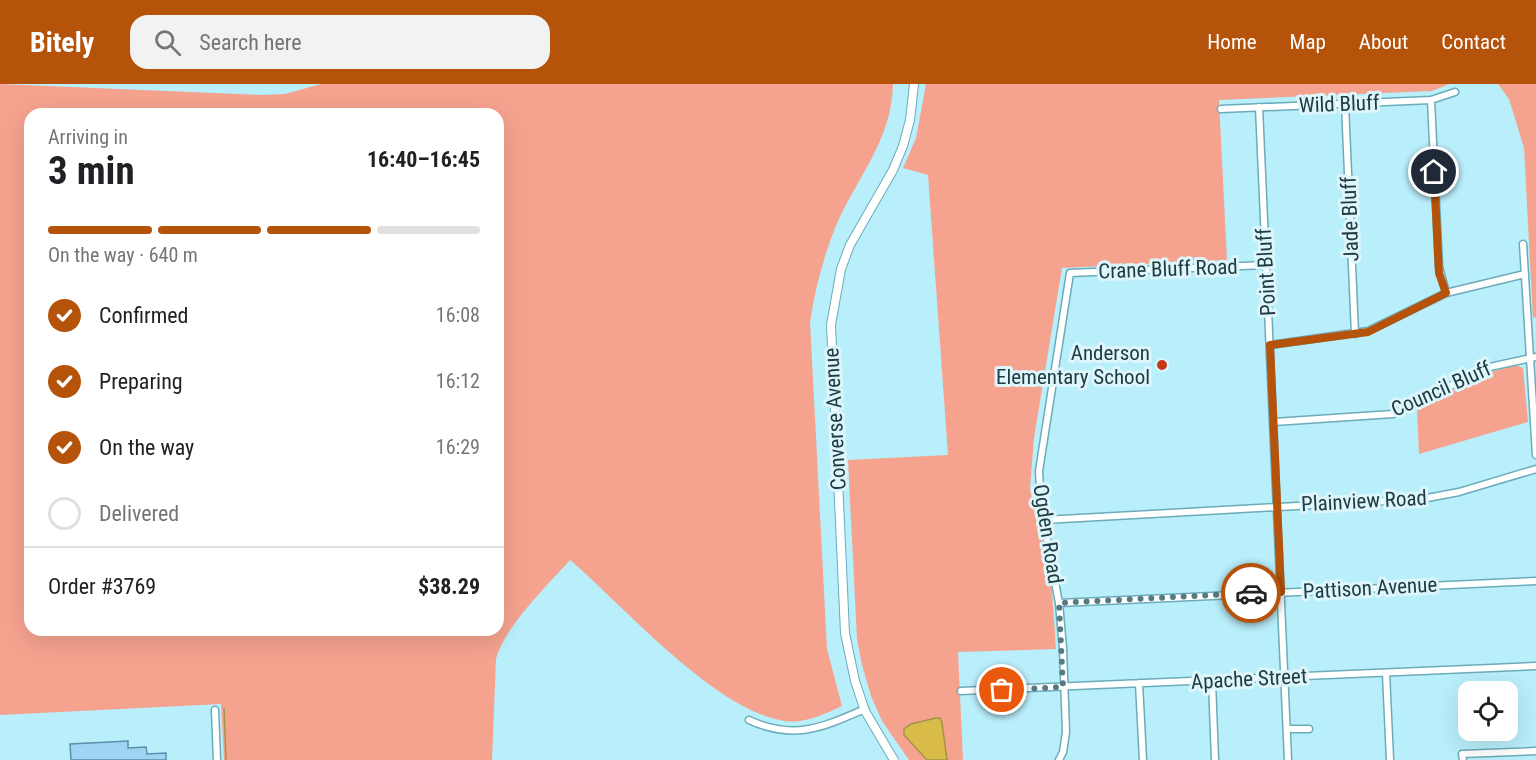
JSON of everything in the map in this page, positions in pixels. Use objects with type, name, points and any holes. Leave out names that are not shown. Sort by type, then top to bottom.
[{"type":"main road","name":"Converse Avenue","points":[[894,760],[865,709],[855,681],[845,633],[831,325],[841,269],[850,245],[903,146],[910,120],[914,84]]},
{"type":"street","name":"Wild Bluff","points":[[1221,109],[1431,100],[1441,99],[1455,92]]},
{"type":"street","points":[[1431,100],[1439,267],[1446,293]]},
{"type":"street","name":"Jade Bluff","points":[[1346,104],[1355,334]]},
{"type":"street","name":"Point Bluff","points":[[1259,107],[1288,760]]},
{"type":"street","points":[[1523,244],[1533,357],[1536,455]]},
{"type":"street","name":"Crane Bluff Road","points":[[1070,273],[1266,265]]},
{"type":"street","name":"Ogden Road","points":[[1059,760],[1065,742],[1059,603],[1039,487],[1040,455],[1070,273]]},
{"type":"street","points":[[1270,345],[1355,334],[1386,325],[1446,293],[1525,274]]},
{"type":"street","name":"Council Bluff","points":[[1274,422],[1393,414],[1485,368],[1533,357]]},
{"type":"street","name":"Plainview Road","points":[[1044,520],[1431,498],[1536,469]]},
{"type":"street","name":"Pattison Avenue","points":[[1059,603],[1536,581]]},
{"type":"street","name":"Apache Street","points":[[961,692],[1536,666]]},
{"type":"street","points":[[1386,673],[1390,760]]},
{"type":"street","points":[[1212,681],[1215,760]]},
{"type":"street","points":[[1139,683],[1143,760]]},
{"type":"street","points":[[749,720],[778,730],[804,730],[829,724],[865,709]]},
{"type":"street","points":[[215,710],[218,760]]},
{"type":"street","points":[[1287,729],[1309,729]]},
{"type":"street","points":[[1462,757],[1536,751]]},
{"type":"shaded area","points":[[0,84],[260,95],[285,94],[321,84],[893,84],[891,105],[880,141],[843,210],[831,239],[820,274],[810,322],[827,649],[842,706],[814,718],[792,722],[758,713],[729,698],[700,678],[643,629],[570,560],[517,620],[501,646],[496,659],[492,760],[224,760],[221,704],[0,715]]},
{"type":"shaded area","points":[[926,84],[1449,84],[1432,91],[1219,100],[1227,260],[1062,268],[1034,438],[1030,489],[1051,577],[1056,649],[958,652],[963,760],[909,760],[882,721],[871,696],[857,639],[848,460],[948,455],[928,175],[903,168],[916,138]]},
{"type":"shaded area","points":[[1498,84],[1536,84],[1536,317],[1533,318],[1524,148],[1509,99]]},
{"type":"shaded area","points":[[1515,365],[1523,368],[1528,422],[1419,454],[1417,409],[1484,374]]},
{"type":"shaded area","points":[[940,718],[942,723],[947,760],[927,760],[904,735],[904,729],[911,724]]},
{"type":"building","points":[[128,741],[128,748],[146,747],[147,754],[166,753],[166,760],[71,760],[70,744]]},
{"type":"waterway","points":[[224,708],[226,760]]},
{"type":"way so far","points":[[1002,690],[1063,687],[1063,648],[1059,603],[1251,593]]},
{"type":"place","name":"Anderson Elementary School","points":[[1162,365]]},
{"type":"route","points":[[1251,593],[1281,592],[1270,345],[1368,332],[1446,293],[1439,273],[1434,172]]}]
